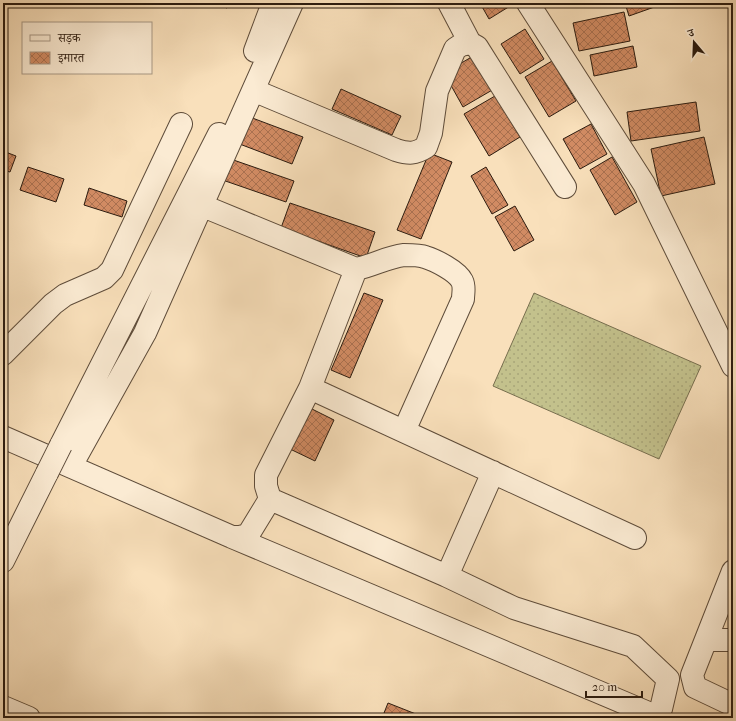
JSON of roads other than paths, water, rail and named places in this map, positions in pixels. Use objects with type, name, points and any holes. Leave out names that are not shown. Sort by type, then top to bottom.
[{"type":"street","points":[[3,561],[217,138],[241,87],[273,3]]},
{"type":"street","points":[[71,466],[145,333],[203,206],[292,3]]},
{"type":"street","points":[[449,3],[470,43],[477,47],[565,187]]},
{"type":"street","points":[[528,3],[644,184],[733,366]]},
{"type":"street","points":[[260,93],[406,154],[418,152],[426,147],[431,133],[437,91],[455,49],[461,45],[470,43]]},
{"type":"street","points":[[3,354],[53,304],[65,295],[104,278],[112,270],[181,124]]},
{"type":"street","points":[[203,206],[356,269],[404,255],[424,257],[443,265],[462,280],[464,288],[462,299],[404,431]]},
{"type":"street","points":[[232,537],[248,535],[270,499],[266,486],[266,475],[310,388],[356,269]]},
{"type":"street","points":[[310,388],[635,538]]},
{"type":"street","points":[[3,437],[232,537],[652,716],[662,709],[668,679],[634,646],[514,608],[447,576],[270,499]]},
{"type":"street","points":[[447,576],[493,472]]},
{"type":"street","points":[[733,570],[692,675],[695,687],[733,705]]},
{"type":"street","points":[[706,640],[733,640]]},
{"type":"street","points":[[3,707],[29,718]]}]
